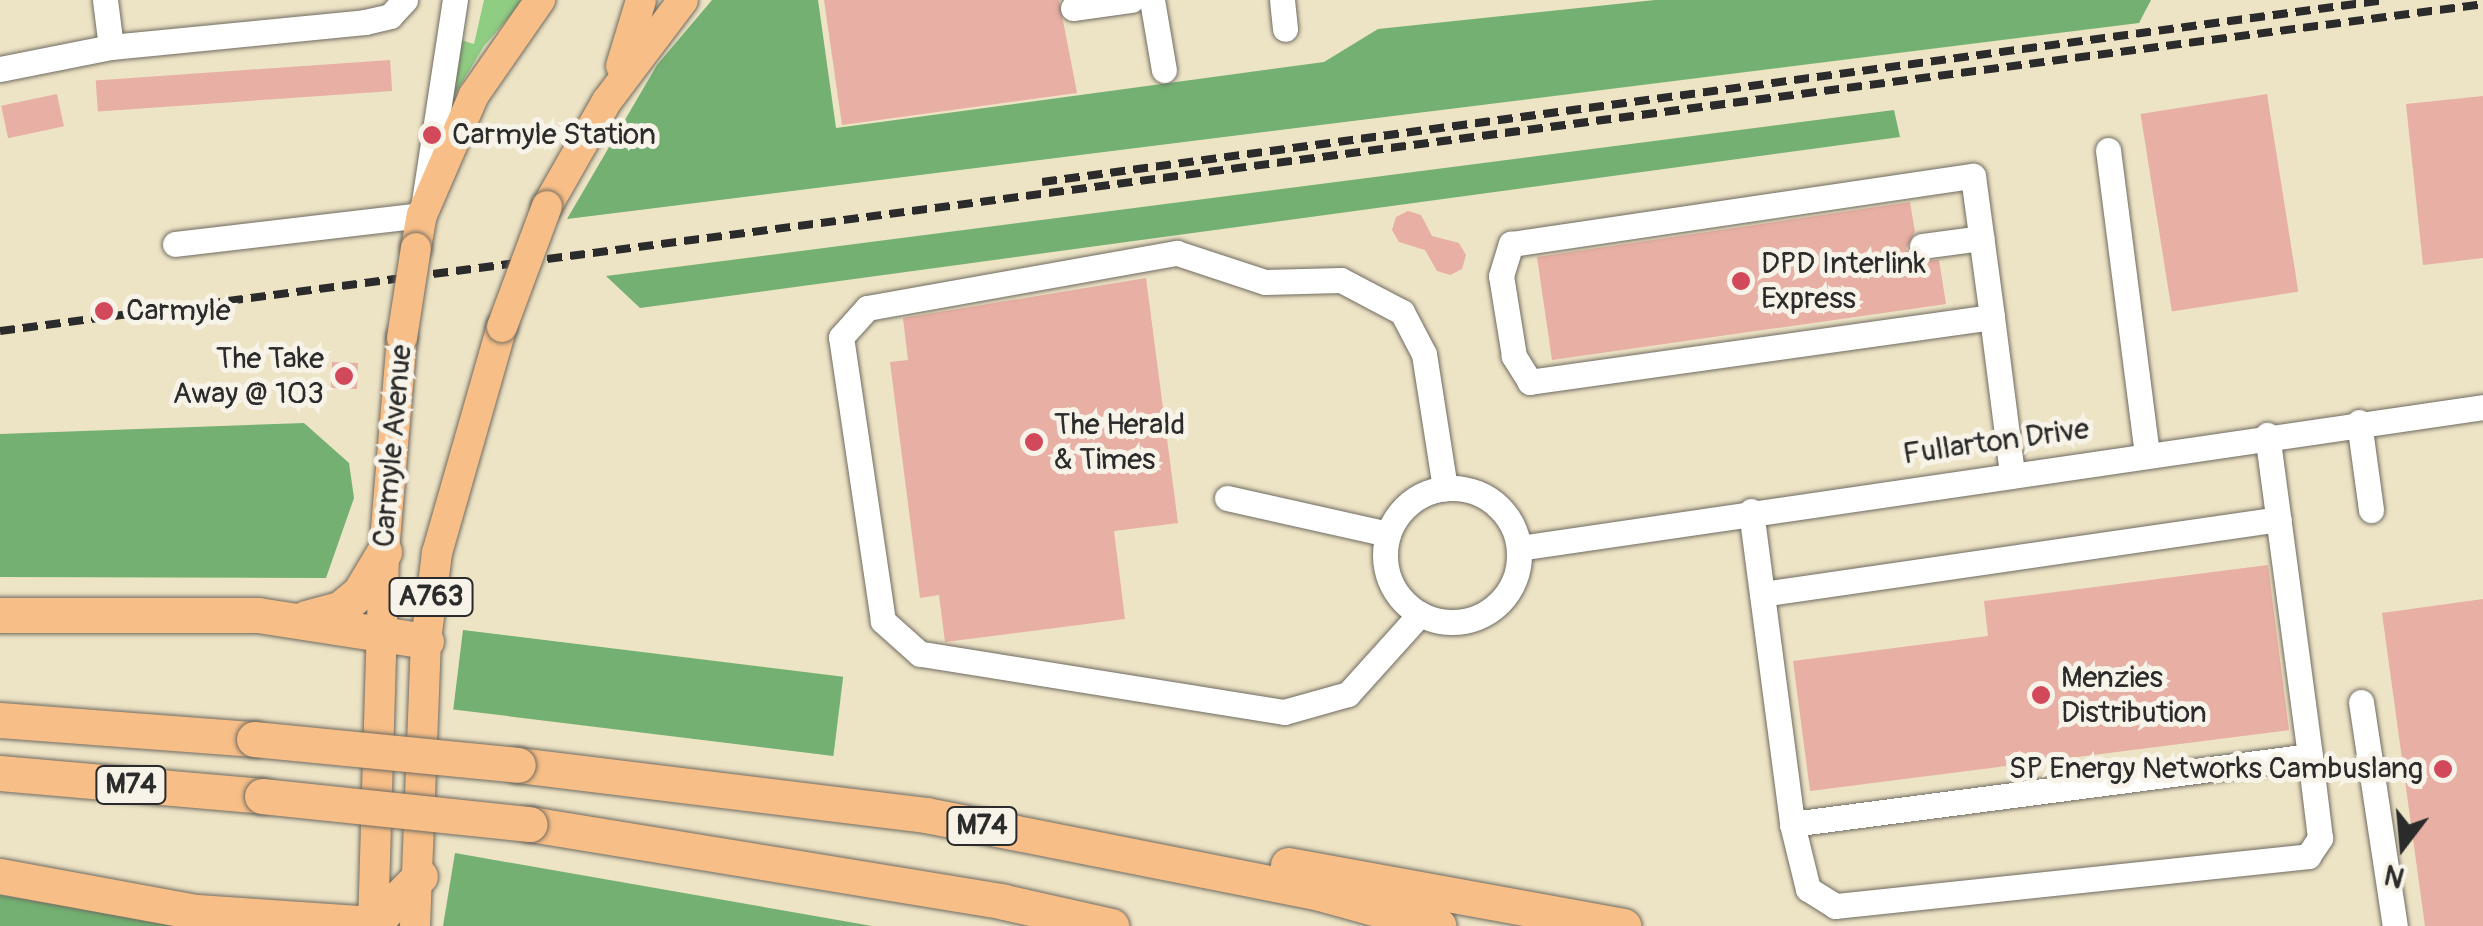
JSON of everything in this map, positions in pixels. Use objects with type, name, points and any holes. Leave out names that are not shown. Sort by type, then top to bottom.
[{"type":"highway","name":"A763","points":[[300,619],[340,609],[360,592],[384,552]]},
{"type":"highway","points":[[0,615],[300,619],[426,642]]},
{"type":"highway","name":"M74","points":[[0,720],[254,738],[518,765],[926,815],[1328,870],[1623,926]]},
{"type":"highway","name":"M74","points":[[0,774],[530,824],[1004,902],[1111,926]]},
{"type":"highway","name":"M74","points":[[926,815],[1318,893],[1439,926]]},
{"type":"highway","points":[[0,876],[198,912],[299,924],[373,925],[420,876]]},
{"type":"main road","name":"Carmyle Avenue","points":[[373,925],[384,552],[402,338],[416,248],[422,215],[474,95],[540,0]]},
{"type":"main road","points":[[608,101],[642,0]]},
{"type":"main road","name":"A763","points":[[608,101],[683,0]]},
{"type":"main road","name":"Carmyle Avenue","points":[[415,926],[420,876],[426,642],[436,553],[502,327],[547,206],[608,101]]},
{"type":"street","points":[[105,0],[111,47]]},
{"type":"street","points":[[0,69],[111,47],[366,22],[390,16],[405,0]]},
{"type":"street","points":[[175,244],[422,215],[454,0]]},
{"type":"street","points":[[1072,8],[1131,0]]},
{"type":"street","points":[[1152,0],[1164,70]]},
{"type":"street","points":[[1282,0],[1286,29]]},
{"type":"street","points":[[2108,150],[2147,453]]},
{"type":"street","points":[[1992,316],[1530,382],[1519,373],[1505,315],[1501,276],[1511,244],[1973,176],[1992,316],[2012,473]]},
{"type":"street","points":[[1922,246],[1981,238]]},
{"type":"street","points":[[1420,614],[1348,694],[1284,712],[920,654],[883,622],[841,337],[867,308],[1177,253],[1265,282],[1340,280],[1402,312],[1417,340],[1445,488]]},
{"type":"street","name":"Fullarton Drive","points":[[1520,548],[2147,453],[2483,407]]},
{"type":"street","points":[[2359,422],[2371,510]]},
{"type":"street","points":[[1751,511],[1792,824],[1808,889],[1835,906],[2308,856],[2320,838],[2267,436]]},
{"type":"street","points":[[1445,488],[1486,497],[1508,519],[1520,548],[1511,588],[1481,616],[1440,622],[1420,614],[1405,603],[1387,571],[1388,534],[1410,503],[1445,488]]},
{"type":"street","points":[[1227,498],[1388,534]]},
{"type":"street","points":[[1762,594],[2278,520]]},
{"type":"street","points":[[2361,702],[2395,926]]},
{"type":"street","points":[[1792,824],[2310,756]]},
{"type":"green space","points":[[484,0],[524,0],[484,46],[449,104],[461,40],[474,44]]},
{"type":"green space","points":[[712,0],[818,0],[836,128],[1324,62],[1378,29],[1655,0],[2151,0],[2139,23],[567,219],[657,65]]},
{"type":"green space","points":[[1894,110],[1900,137],[640,308],[606,276]]},
{"type":"green space","points":[[304,423],[349,463],[354,498],[326,578],[0,577],[0,434]]},
{"type":"green space","points":[[463,630],[843,677],[833,756],[453,709]]},
{"type":"green space","points":[[455,853],[872,926],[443,926]]},
{"type":"green space","points":[[0,895],[181,926],[0,926]]},
{"type":"building","points":[[824,0],[1059,0],[1077,93],[842,125]]},
{"type":"building","points":[[390,60],[392,91],[98,112],[96,81]]},
{"type":"building","points":[[57,94],[64,126],[8,138],[1,106]]},
{"type":"building","points":[[2267,94],[2298,292],[2172,312],[2141,114]]},
{"type":"building","points":[[2483,96],[2483,258],[2423,265],[2406,104]]},
{"type":"building","name":"DPD Interlink Express","points":[[1910,202],[1915,232],[1906,249],[1917,261],[1939,260],[1946,304],[1552,360],[1537,257]]},
{"type":"building","points":[[1408,211],[1421,215],[1432,236],[1459,243],[1466,255],[1462,269],[1450,275],[1437,271],[1425,250],[1399,242],[1392,230],[1396,217]]},
{"type":"building","name":"The Herald & Times","points":[[1146,278],[1178,523],[1114,531],[1125,619],[945,642],[939,595],[920,598],[890,362],[908,360],[903,318]]},
{"type":"building","name":"The Take Away @ 103","points":[[332,362],[358,363],[357,389],[331,388]]},
{"type":"building","name":"Menzies Distribution","points":[[2268,565],[2289,730],[1810,791],[1793,661],[1988,636],[1984,601]]},
{"type":"building","name":"SP Energy Networks Cambuslang","points":[[2483,599],[2483,926],[2425,926],[2382,613]]},
{"type":"railway","points":[[1042,182],[2385,0]]},
{"type":"railway","points":[[0,331],[2483,4]]},
{"type":"place","name":"Carmyle Station","points":[[432,135]]},
{"type":"place","name":"DPD Interlink Express","points":[[1741,281]]},
{"type":"place","name":"Carmyle","points":[[104,311]]},
{"type":"place","name":"The Take Away @ 103","points":[[344,376]]},
{"type":"place","name":"The Herald & Times","points":[[1034,442]]},
{"type":"place","name":"Menzies Distribution","points":[[2041,695]]},
{"type":"place","name":"SP Energy Networks Cambuslang","points":[[2443,769]]}]
